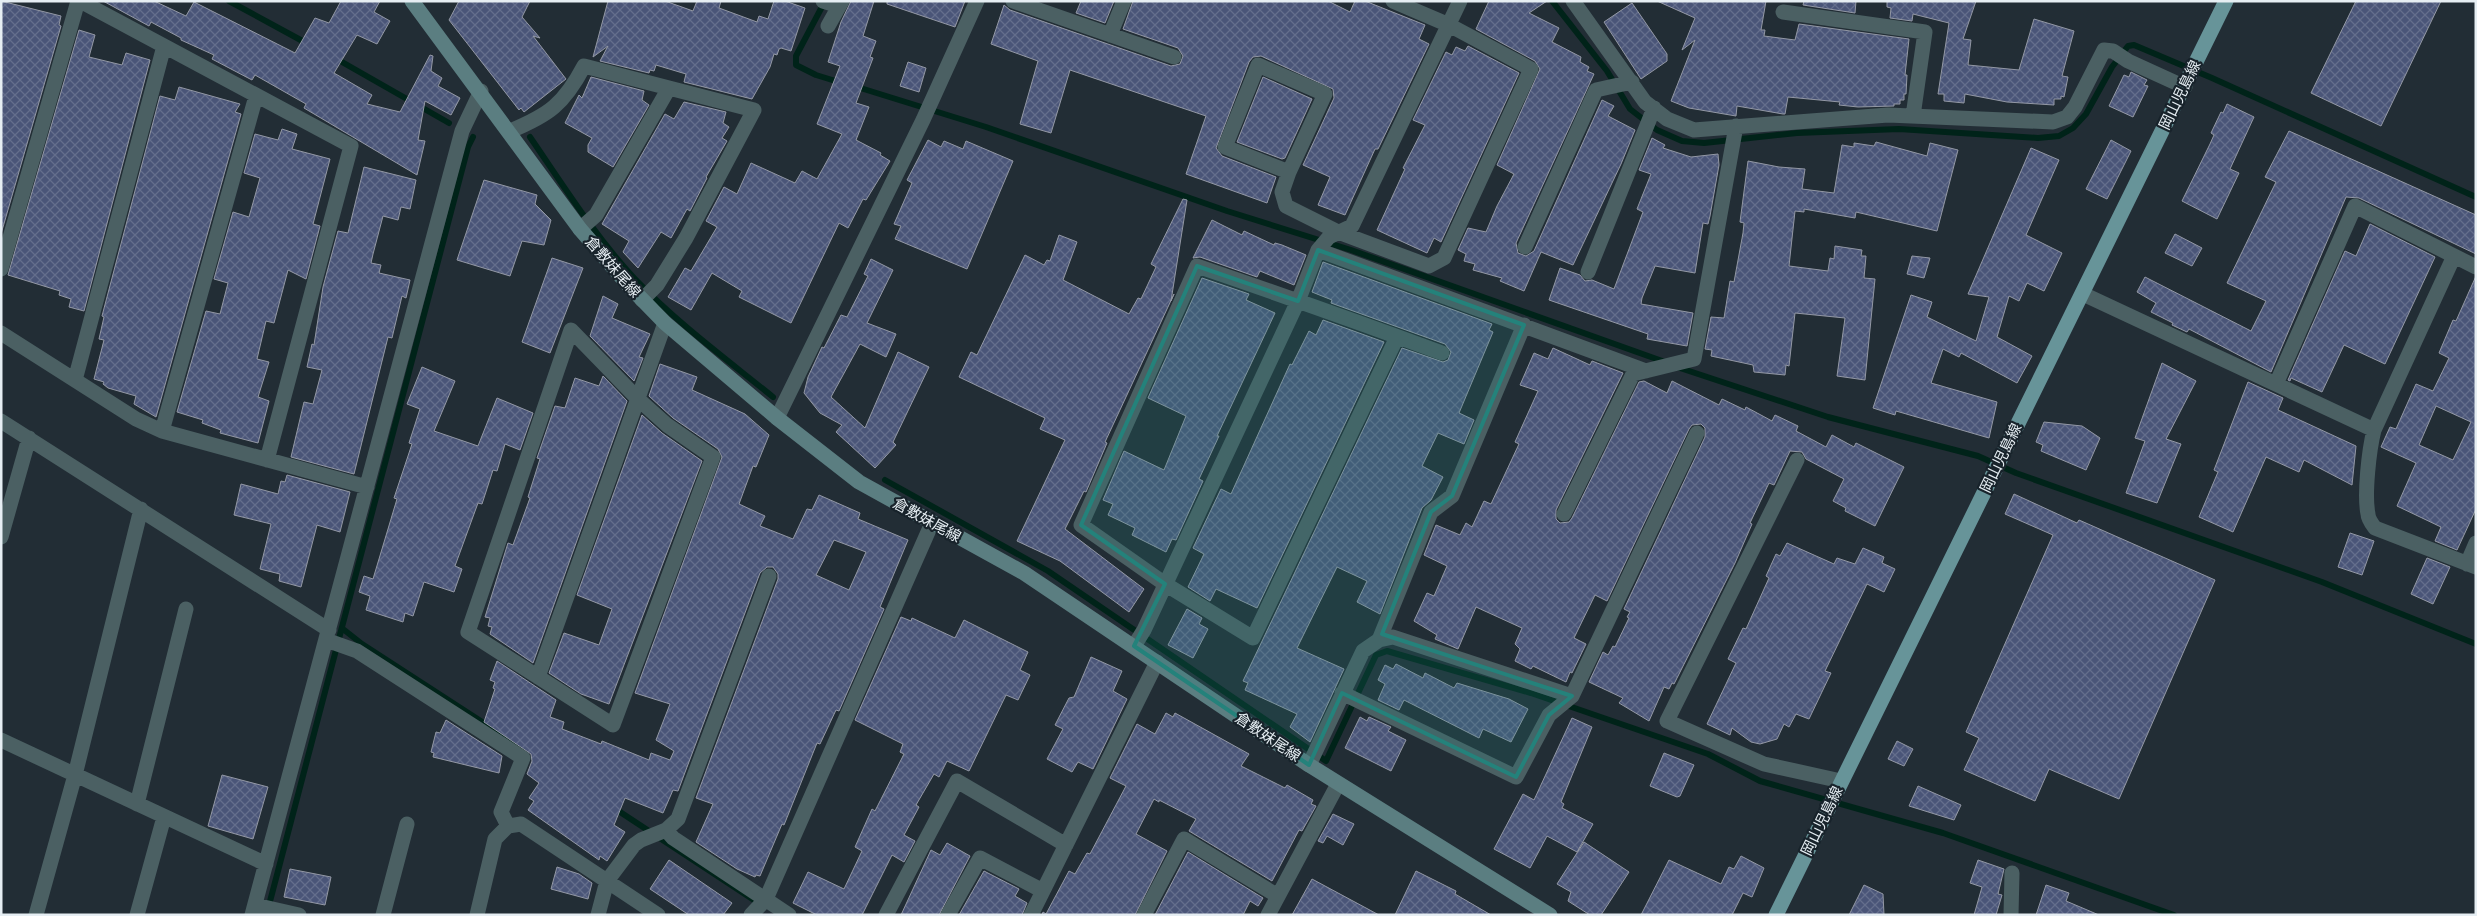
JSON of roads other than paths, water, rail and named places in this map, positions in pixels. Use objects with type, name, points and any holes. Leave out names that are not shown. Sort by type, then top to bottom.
[{"type":"main road","name":"倉敷妹尾線","points":[[412,1],[510,131],[649,294],[665,322],[777,418],[859,482],[1139,639],[1157,662],[1312,757],[1338,784],[1550,915]]},
{"type":"main road","name":"岡山児島線","points":[[1776,915],[2226,1]]},
{"type":"street","points":[[1,269],[79,1],[350,146],[267,460]]},
{"type":"street","points":[[777,418],[922,120],[977,1]]},
{"type":"street","points":[[1013,1],[1174,57]]},
{"type":"street","points":[[1110,35],[1124,1]]},
{"type":"street","points":[[1327,242],[1429,266],[1444,258],[1531,69],[1449,25],[1393,1]]},
{"type":"street","points":[[1139,639],[1327,242],[1352,226],[1460,1]]},
{"type":"street","points":[[1573,1],[1628,83],[1653,112],[1694,130],[1735,136],[1888,115],[2053,122],[2068,117],[2104,50],[2113,51],[2128,60],[2187,82]]},
{"type":"street","points":[[828,26],[834,3]]},
{"type":"street","points":[[1783,12],[1925,32],[1913,116]]},
{"type":"street","points":[[74,380],[164,46]]},
{"type":"street","points":[[1289,172],[1225,147],[1258,65],[1325,94],[1289,172],[1282,192],[1286,206],[1327,242],[1524,326],[1650,370]]},
{"type":"street","points":[[510,131],[529,123],[555,108],[571,90],[584,66],[754,110],[686,238],[649,294]]},
{"type":"street","points":[[1525,247],[1596,90],[1628,83]]},
{"type":"street","points":[[588,223],[669,88]]},
{"type":"street","points":[[299,915],[262,909],[266,864],[333,640],[367,487],[462,131],[481,91]]},
{"type":"street","points":[[162,431],[256,96]]},
{"type":"street","points":[[1588,272],[1653,112]]},
{"type":"street","points":[[1564,514],[1633,374],[1694,359],[1735,136]]},
{"type":"street","points":[[2276,384],[2355,206],[2476,267]]},
{"type":"street","points":[[2454,256],[2374,430],[2371,443],[2367,505],[2368,517],[2375,528],[2471,565],[2476,543]]},
{"type":"street","points":[[1397,336],[1253,638],[1165,584],[1081,525],[1197,266],[1397,336],[1442,353]]},
{"type":"street","points":[[2083,294],[2374,430]]},
{"type":"street","points":[[538,677],[665,322]]},
{"type":"street","points":[[1379,640],[1431,512],[1452,496],[1524,326]]},
{"type":"street","points":[[571,330],[638,399],[667,425],[713,457],[612,725],[468,632],[571,330]]},
{"type":"street","points":[[1,332],[136,419],[162,431],[367,487]]},
{"type":"street","points":[[1,420],[141,509],[333,640],[356,651],[523,758],[501,812],[508,826]]},
{"type":"street","points":[[1350,696],[1516,777],[1549,715],[1571,698],[1697,433]]},
{"type":"street","points":[[1,537],[29,438]]},
{"type":"street","points":[[1796,460],[1667,721],[1764,764],[1841,781]]},
{"type":"street","points":[[36,915],[74,775],[141,509]]},
{"type":"street","points":[[759,906],[932,523]]},
{"type":"street","points":[[598,915],[607,881],[634,845],[659,833],[678,819],[769,576]]},
{"type":"street","points":[[137,804],[186,609]]},
{"type":"street","points":[[1312,757],[1350,696],[1363,651],[1379,640],[1393,637],[1571,698]]},
{"type":"street","points":[[1031,915],[1157,662]]},
{"type":"street","points":[[1,740],[266,864]]},
{"type":"street","points":[[886,915],[958,781],[1066,845]]},
{"type":"street","points":[[1268,915],[1338,784]]},
{"type":"street","points":[[137,915],[164,817]]},
{"type":"street","points":[[383,915],[406,824]]},
{"type":"street","points":[[477,915],[495,839],[508,826],[521,824],[658,915]]},
{"type":"street","points":[[659,833],[673,838],[759,906],[789,915]]},
{"type":"street","points":[[1144,915],[1184,839],[1278,896]]},
{"type":"street","points":[[948,915],[980,858],[1043,891]]},
{"type":"street","points":[[2011,915],[2012,873]]},
{"type":"waterway","points":[[229,1],[308,44]]},
{"type":"waterway","points":[[825,1],[796,56],[796,65],[816,75],[842,83]]},
{"type":"waterway","points":[[1552,1],[1607,71],[1630,109],[1657,130],[1682,141],[1704,143],[1797,133],[1899,129],[2038,138],[2059,136],[2073,128],[2086,114],[2112,67],[2128,46],[2134,45],[2212,78],[2476,197]]},
{"type":"waterway","points":[[335,58],[449,123]]},
{"type":"waterway","points":[[854,86],[986,127],[1227,211],[1351,250],[1665,362]]},
{"type":"waterway","points":[[268,909],[468,147],[473,137]]},
{"type":"waterway","points":[[530,137],[592,227],[619,262],[684,325],[773,397]]},
{"type":"waterway","points":[[1677,367],[1828,417],[1978,456],[2016,473],[2322,582],[2476,644]]},
{"type":"waterway","points":[[885,480],[1048,571],[1326,761],[1376,655],[1387,651],[1531,693],[1708,754],[1760,781],[1943,833],[2174,915]]},
{"type":"waterway","points":[[343,629],[362,644],[522,748]]},
{"type":"waterway","points":[[614,808],[760,904]]}]
